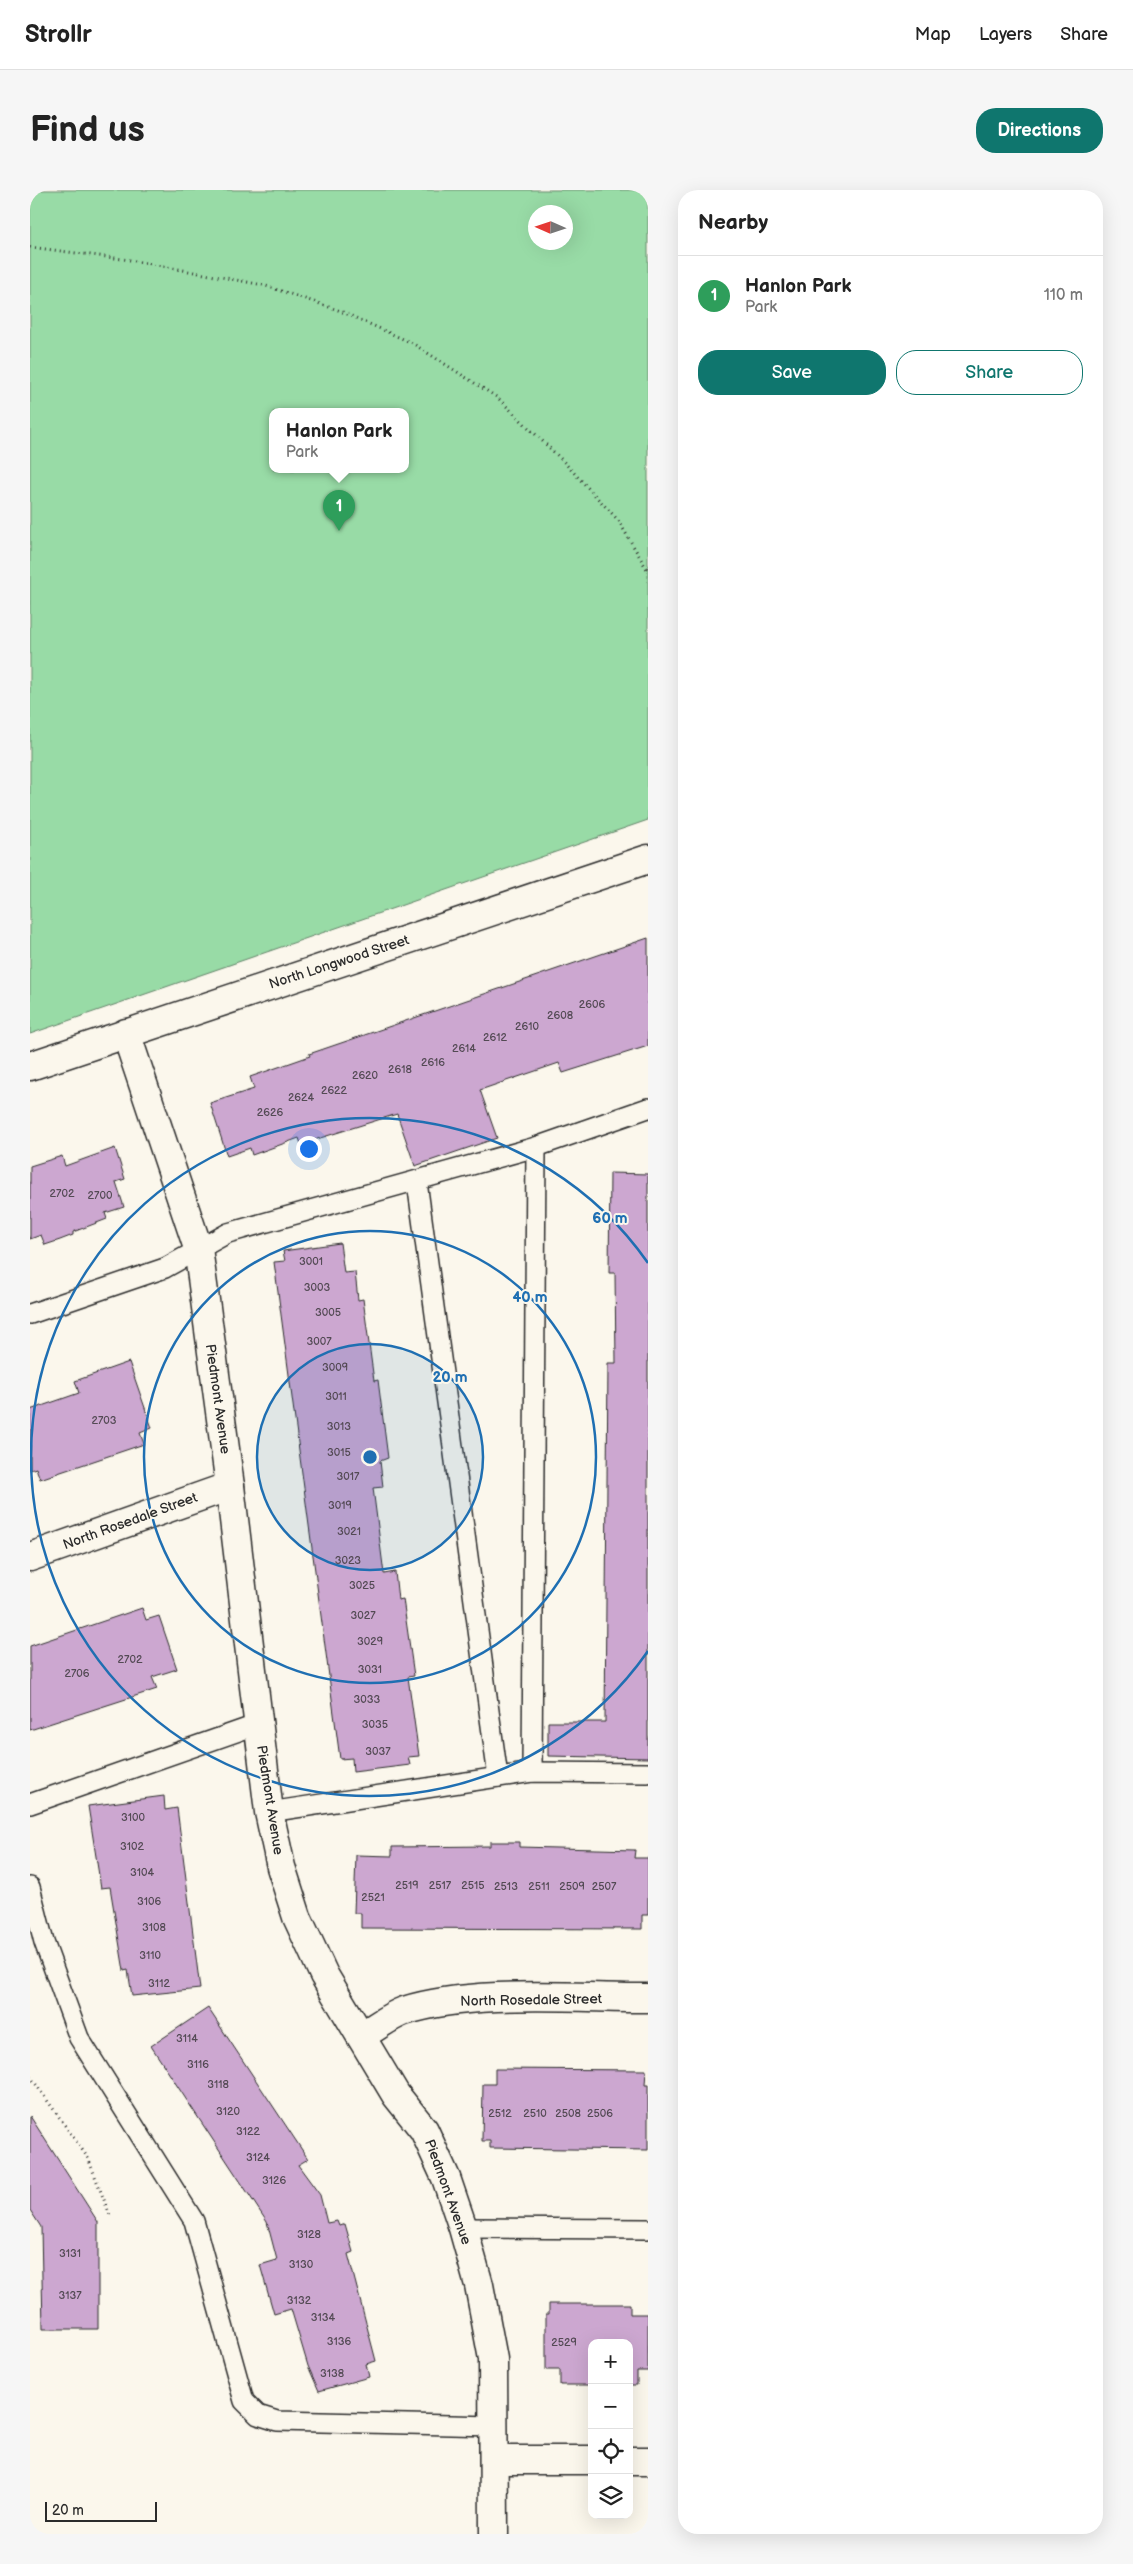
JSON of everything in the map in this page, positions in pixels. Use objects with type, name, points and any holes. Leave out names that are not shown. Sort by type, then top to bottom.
[{"type":"street","name":"North Longwood Street","points":[[30,1066],[648,859]]},
{"type":"street","name":"Piedmont Avenue","points":[[126,1033],[198,1248],[230,1486],[270,1812],[281,1867],[297,1917],[324,1975],[396,2095],[424,2130],[446,2178],[463,2228],[479,2285],[493,2359],[494,2534]]},
{"type":"street","name":"North Rosedale Street","points":[[30,1557],[230,1486]]},
{"type":"street","name":"North Rosedale Street","points":[[362,2036],[403,2012],[447,2002],[497,1998],[648,1998]]},
{"type":"street","points":[[494,2460],[588,2460]]},
{"type":"street","points":[[633,2461],[648,2461]]},
{"type":"lane","points":[[30,1314],[165,1268],[228,1233],[417,1182],[536,1147],[648,1108]]},
{"type":"lane","points":[[532,1772],[536,1147]]},
{"type":"lane","points":[[417,1182],[498,1776]]},
{"type":"lane","points":[[30,1804],[259,1724]]},
{"type":"lane","points":[[270,1812],[532,1772],[648,1773]]},
{"type":"lane","points":[[30,1887],[44,1942],[79,2038],[194,2221],[244,2401],[258,2415],[276,2421],[494,2426]]},
{"type":"lane","points":[[463,2228],[648,2229]]},
{"type":"path","points":[[30,247],[130,260],[263,285],[338,310],[412,343],[498,398],[562,460],[618,520],[648,571]]},
{"type":"path","points":[[30,2076],[88,2158],[111,2218]]},
{"type":"green space","points":[[30,190],[648,190],[648,820],[30,1034]]},
{"type":"building","points":[[648,938],[648,1046],[563,1073],[559,1063],[480,1090],[497,1138],[415,1166],[397,1114],[301,1144],[299,1138],[252,1155],[250,1148],[227,1156],[210,1103],[254,1089],[250,1077],[310,1056],[309,1054]]},
{"type":"building","points":[[115,1148],[125,1179],[116,1182],[124,1207],[105,1213],[107,1219],[73,1232],[73,1235],[60,1240],[45,1245],[41,1235],[30,1239],[30,1166],[62,1156],[65,1166]]},
{"type":"building","points":[[610,1173],[648,1174],[648,1758],[548,1756],[548,1722],[605,1722],[608,1363],[616,1363],[615,1273],[609,1273]]},
{"type":"building","points":[[340,1243],[344,1273],[355,1272],[358,1300],[363,1299],[374,1381],[378,1380],[388,1458],[380,1461],[383,1487],[373,1488],[384,1574],[395,1572],[398,1600],[403,1599],[414,1676],[408,1677],[419,1756],[408,1757],[410,1765],[353,1772],[352,1758],[340,1759],[274,1262],[285,1261],[283,1251]]},
{"type":"building","points":[[129,1362],[152,1428],[140,1433],[144,1444],[40,1479],[36,1468],[30,1470],[30,1410],[79,1393],[75,1381]]},
{"type":"building","points":[[142,1608],[146,1620],[159,1616],[177,1669],[152,1677],[157,1689],[30,1730],[30,1646]]},
{"type":"building","points":[[164,1796],[165,1810],[177,1808],[200,1989],[132,1996],[128,1970],[124,1971],[110,1887],[101,1888],[88,1806]]},
{"type":"building","points":[[490,1842],[519,1842],[519,1847],[635,1850],[634,1858],[648,1858],[648,1915],[642,1915],[642,1929],[361,1928],[361,1913],[354,1913],[356,1855],[392,1856],[392,1847],[490,1846]]},
{"type":"building","points":[[208,2008],[308,2159],[298,2165],[320,2195],[327,2223],[337,2221],[339,2226],[345,2224],[353,2252],[348,2254],[376,2361],[366,2364],[369,2377],[319,2391],[308,2366],[291,2309],[274,2314],[260,2265],[277,2260],[267,2222],[151,2046]]},
{"type":"building","points":[[495,2069],[646,2070],[645,2085],[648,2085],[648,2150],[490,2148],[490,2141],[482,2141],[483,2084],[495,2084]]},
{"type":"building","points":[[30,2116],[98,2222],[98,2329],[43,2329],[41,2227],[30,2210]]},
{"type":"building","points":[[549,2304],[630,2304],[630,2314],[648,2314],[648,2371],[637,2371],[637,2385],[633,2385],[633,2339],[588,2339],[588,2385],[560,2385],[560,2370],[546,2370],[546,2314],[549,2314]]},
{"type":"place","name":"Hanlon Park","points":[[339,531]]}]
